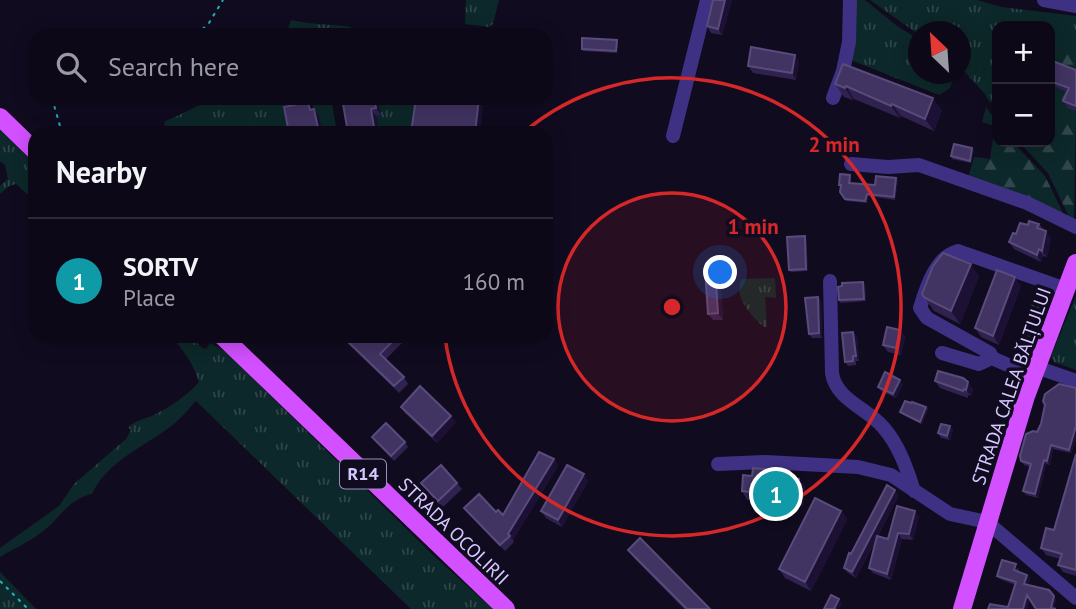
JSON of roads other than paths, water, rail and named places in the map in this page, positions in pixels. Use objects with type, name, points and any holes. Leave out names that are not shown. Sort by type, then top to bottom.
[{"type":"main road","points":[[0,117],[28,144]]},
{"type":"main road","name":"STRADA CALEA BĂLȚULUI","points":[[962,609],[1034,372],[1076,263]]},
{"type":"main road","name":"STRADA OCOLIRII","points":[[229,343],[506,609]]},
{"type":"street","points":[[673,135],[707,0]]},
{"type":"street","points":[[833,98],[843,71],[849,41],[850,0]]},
{"type":"street","points":[[1044,0],[1076,6]]},
{"type":"street","points":[[851,164],[888,167],[919,165],[1002,192],[1076,227]]},
{"type":"street","points":[[992,358],[990,353],[922,313],[920,308],[923,298],[945,257],[951,253],[965,252],[1066,289]]},
{"type":"street","points":[[830,281],[834,385],[844,397],[870,413],[884,428],[907,468],[914,491]]},
{"type":"street","points":[[942,352],[979,364],[992,358],[1034,372],[1076,381]]},
{"type":"street","points":[[718,464],[766,461],[858,467],[891,475],[950,514],[987,522],[1076,598]]},
{"type":"place","name":"SORTV","points":[[776,494]]}]
